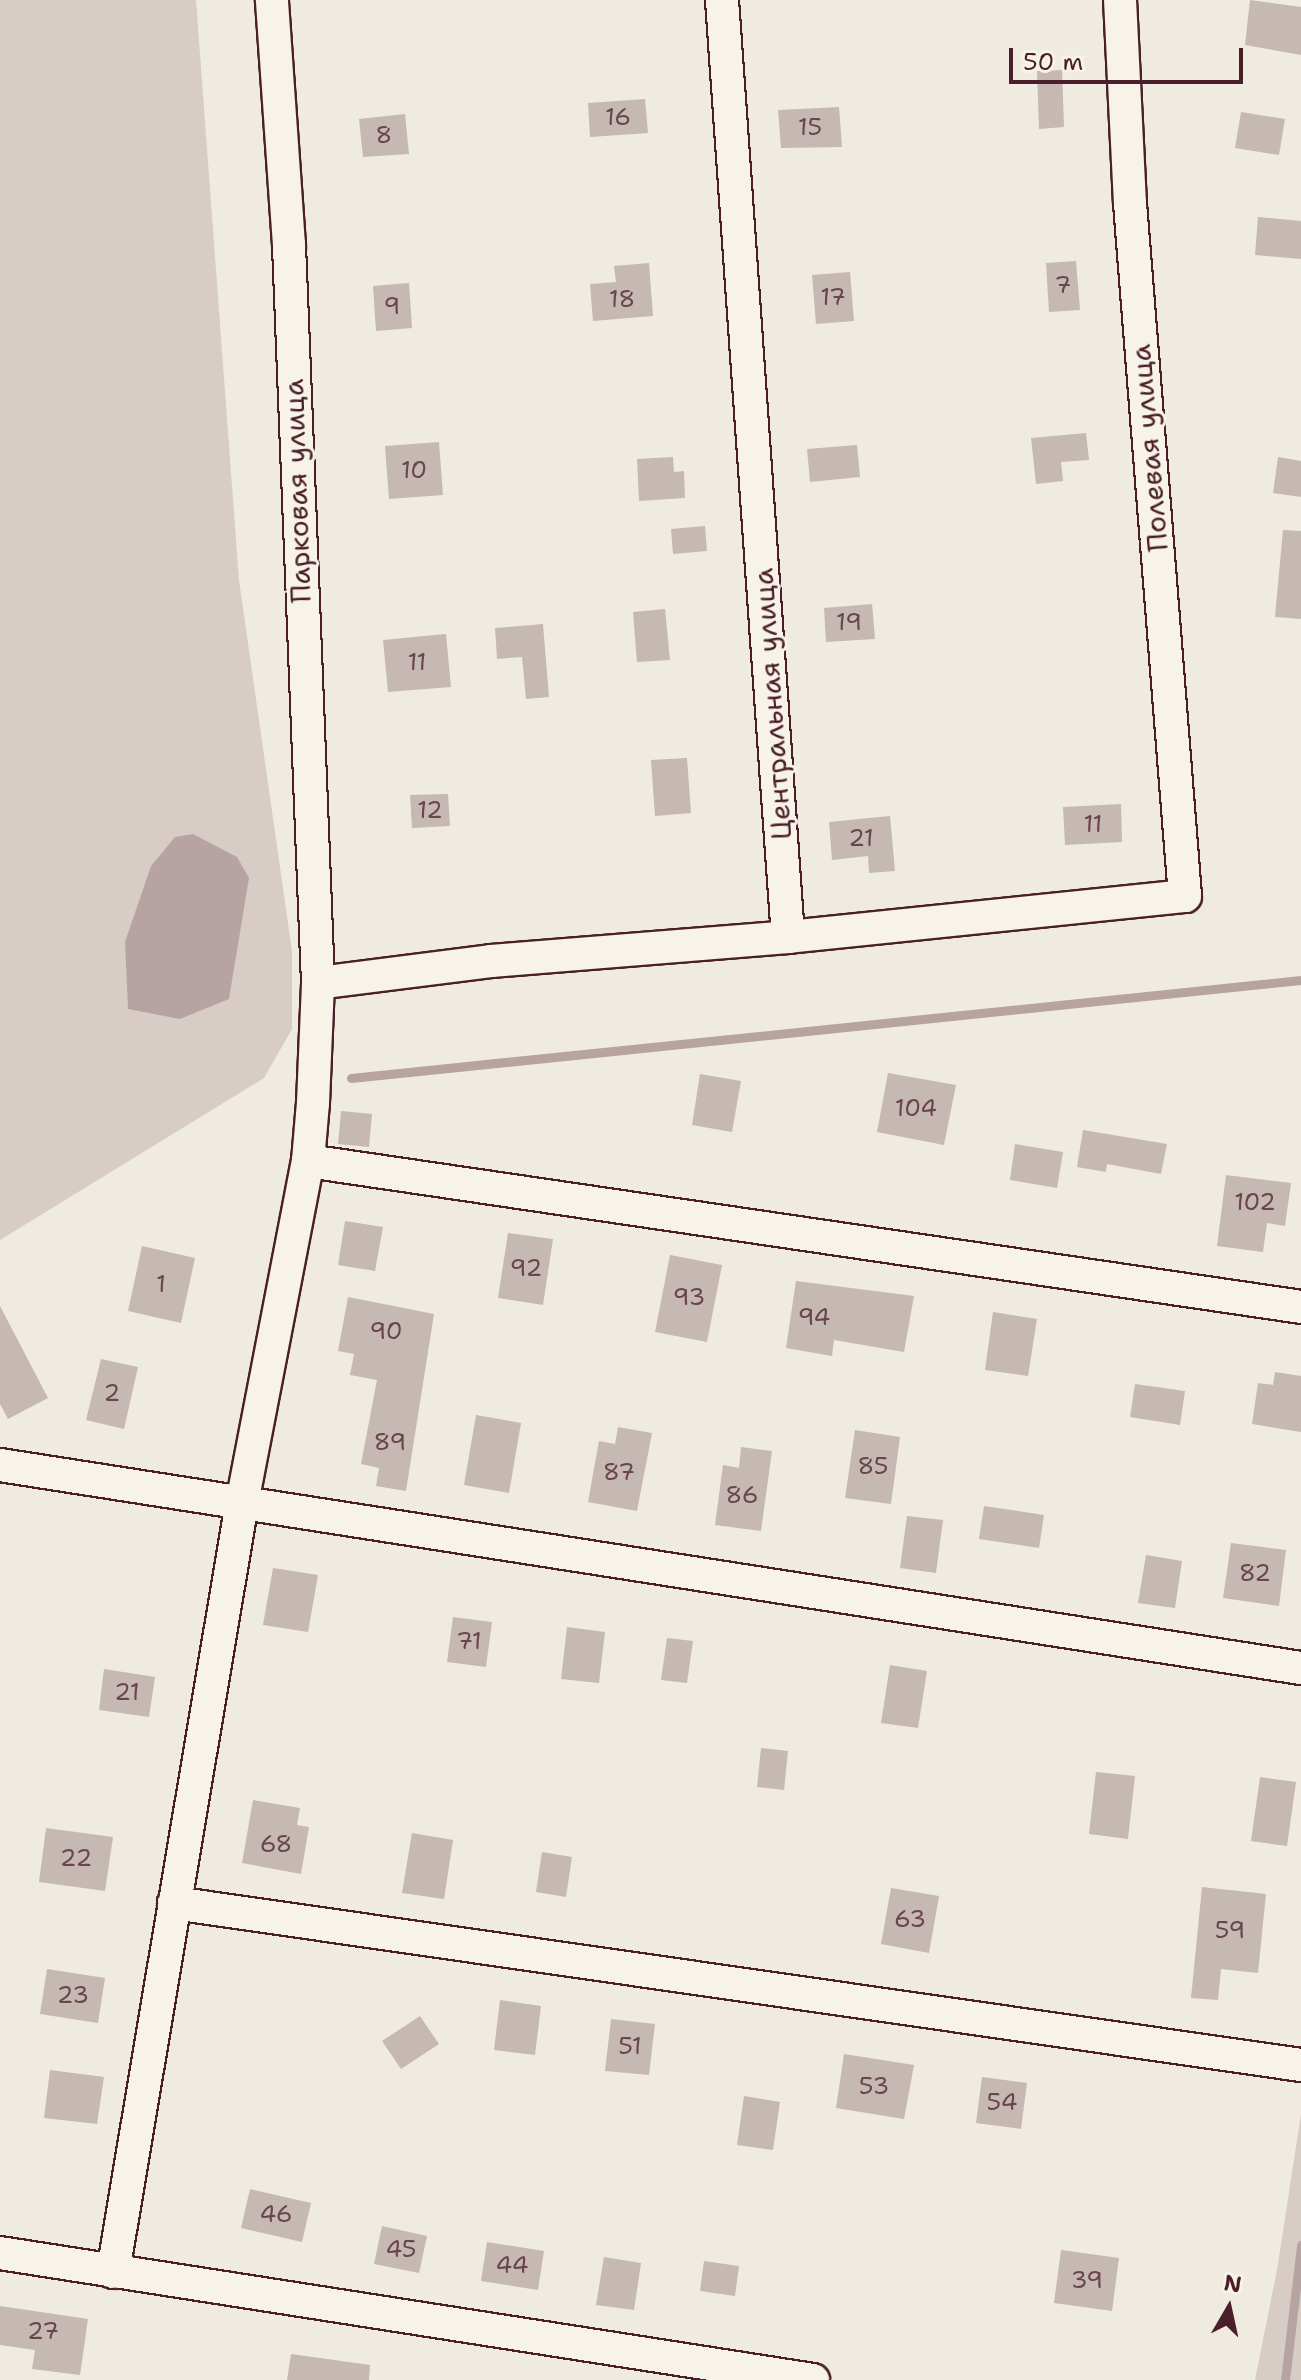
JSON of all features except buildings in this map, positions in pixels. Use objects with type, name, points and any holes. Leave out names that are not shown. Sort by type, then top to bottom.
[{"type":"street","name":"Парковая улица","points":[[113,2272],[242,1503],[308,1161],[318,983],[289,245],[272,0]]},
{"type":"street","name":"Центральная улица","points":[[722,0],[788,937]]},
{"type":"street","name":"Полевая улица","points":[[788,937],[1185,896],[1130,204],[1120,0]]},
{"type":"street","points":[[318,983],[491,961],[788,937]]},
{"type":"street","points":[[308,1161],[1301,1307]]},
{"type":"street","points":[[0,1465],[1301,1668]]},
{"type":"street","points":[[174,1903],[1301,2065]]},
{"type":"street","points":[[0,2253],[813,2380]]},
{"type":"shaded area","points":[[0,0],[196,0],[239,580],[292,951],[292,1029],[264,1078],[0,1240]]},
{"type":"shaded area","points":[[193,834],[237,857],[249,878],[229,999],[180,1019],[128,1009],[125,942],[151,866],[175,837]]},
{"type":"shaded area","points":[[1301,2114],[1301,2380],[1255,2380],[1277,2270]]},
{"type":"waterway","points":[[351,1078],[1301,980]]},
{"type":"waterway","points":[[1285,2380],[1301,2245]]}]
